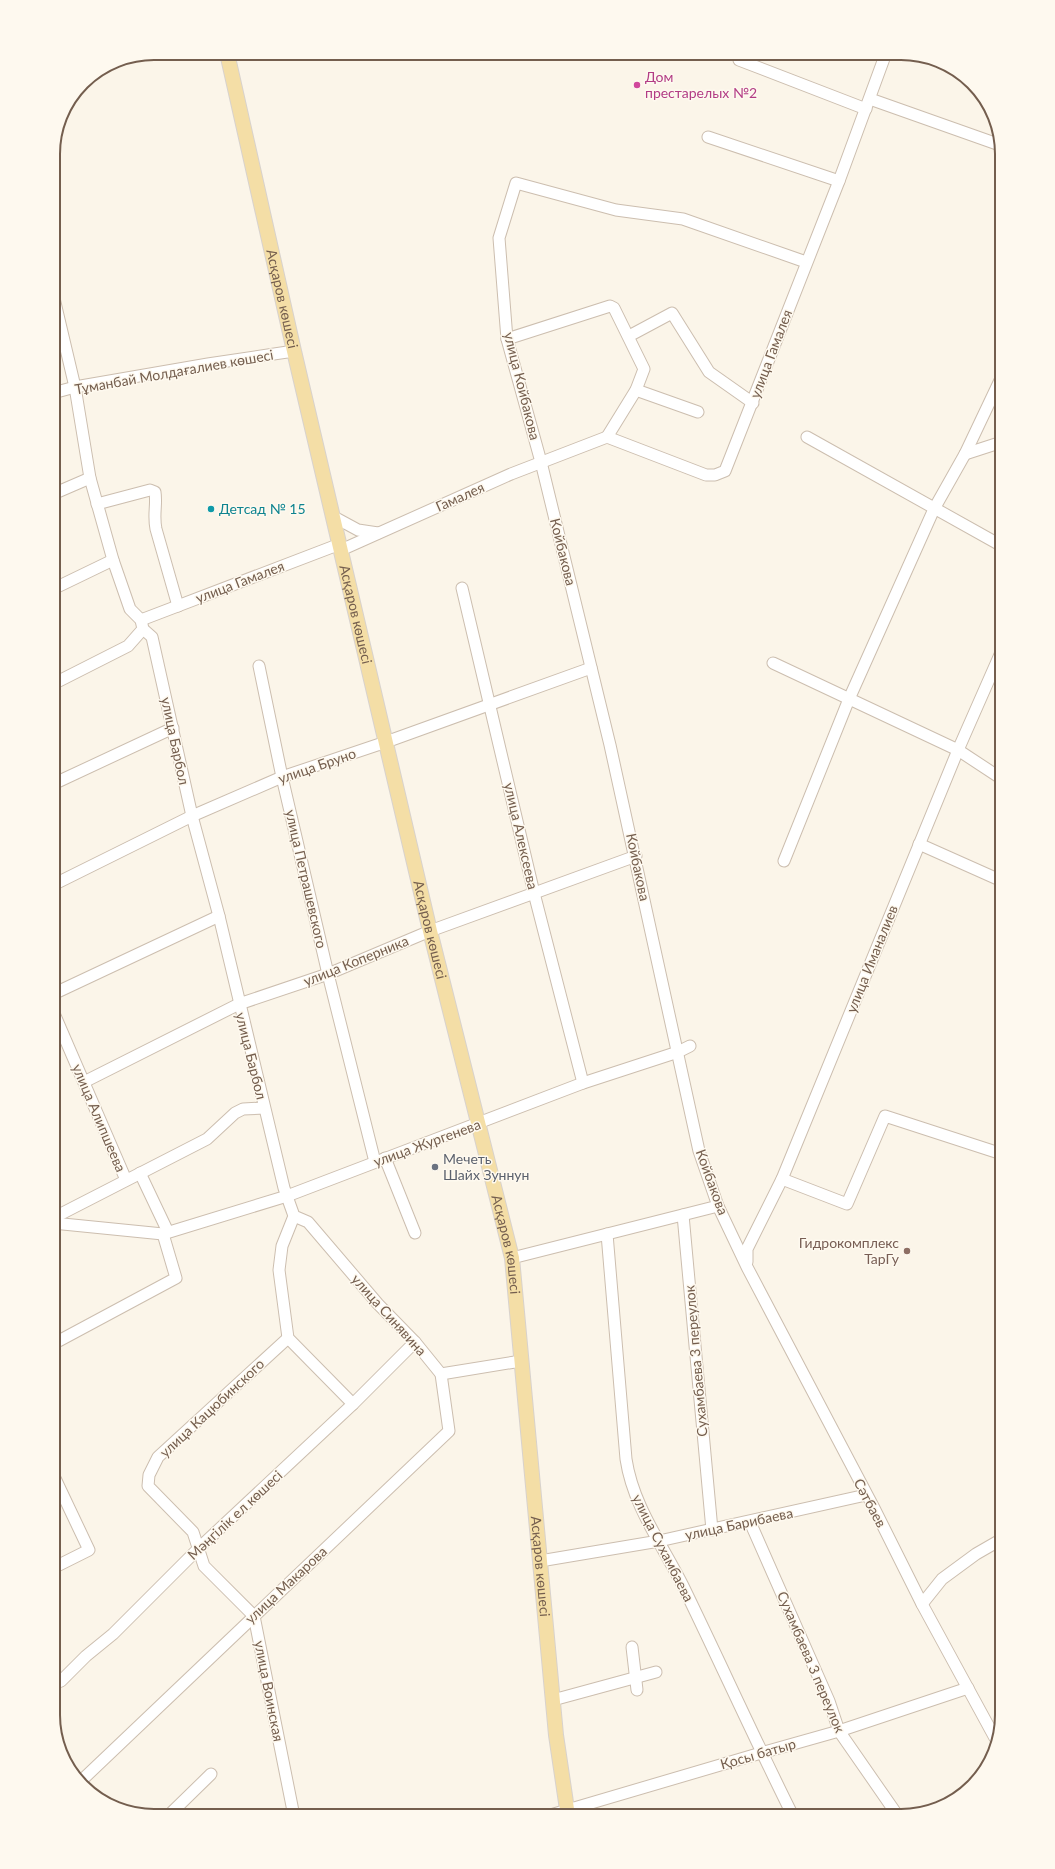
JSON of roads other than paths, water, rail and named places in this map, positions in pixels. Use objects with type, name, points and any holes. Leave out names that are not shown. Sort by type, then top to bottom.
[{"type":"main road","name":"Асқаров көшесі","points":[[229,60],[294,351],[430,931],[512,1258],[553,1700],[567,1809]]},
{"type":"street","points":[[739,60],[868,104],[994,143]]},
{"type":"street","name":"улица Гамалея","points":[[607,437],[706,475],[715,476],[725,471],[839,181],[884,60]]},
{"type":"street","points":[[708,137],[839,181]]},
{"type":"street","name":"улица Койбакова","points":[[541,462],[507,339],[499,238],[516,183],[616,210],[684,219],[806,262]]},
{"type":"street","points":[[507,339],[610,306],[614,308],[644,367],[636,390],[607,437],[541,462]]},
{"type":"street","points":[[629,336],[672,313],[709,372],[752,403]]},
{"type":"street","name":"улица Барбол","points":[[60,324],[75,387],[90,478],[113,560],[130,609],[152,637],[192,816],[219,916],[264,1108],[287,1196]]},
{"type":"street","name":"Тұманбай Молдағалиев көшесі","points":[[60,391],[75,387],[294,351]]},
{"type":"street","points":[[636,390],[698,412]]},
{"type":"street","points":[[784,861],[849,699],[934,509],[965,454],[995,391]]},
{"type":"street","points":[[807,437],[995,542]]},
{"type":"street","points":[[965,454],[995,444]]},
{"type":"street","name":"Гамалея","points":[[341,547],[378,533],[541,462]]},
{"type":"street","name":"Койбакова","points":[[541,462],[636,856],[699,1150],[718,1206],[748,1267]]},
{"type":"street","points":[[60,491],[90,478]]},
{"type":"street","points":[[97,504],[150,490],[155,492],[156,501],[153,516],[178,606]]},
{"type":"street","points":[[334,517],[358,530],[378,533]]},
{"type":"street","name":"улица Гамалея","points":[[142,624],[178,606],[341,547]]},
{"type":"street","points":[[60,586],[113,560]]},
{"type":"street","name":"улица Алексеева","points":[[462,588],[534,893],[583,1083]]},
{"type":"street","points":[[60,680],[128,646],[142,624]]},
{"type":"street","points":[[773,663],[958,750],[995,775]]},
{"type":"street","name":"улица Петрашевского","points":[[259,666],[282,777],[328,974],[380,1160],[415,1232]]},
{"type":"street","name":"улица Иманалиев","points":[[748,1267],[746,1249],[782,1179],[958,750],[995,666]]},
{"type":"street","name":"улица Бруно","points":[[60,882],[192,816],[282,777],[386,742],[591,668]]},
{"type":"street","points":[[60,781],[173,728]]},
{"type":"street","points":[[920,844],[995,878]]},
{"type":"street","name":"улица Коперника","points":[[84,1082],[239,1004],[328,974],[430,931],[636,856]]},
{"type":"street","points":[[60,991],[219,916]]},
{"type":"street","name":"улица Алипшеева","points":[[60,1027],[126,1180]]},
{"type":"street","name":"улица Жургенева","points":[[165,1233],[287,1196],[479,1124],[583,1083],[678,1052],[690,1046]]},
{"type":"street","points":[[60,1214],[207,1139],[234,1113],[243,1109],[264,1108]]},
{"type":"street","points":[[782,1179],[846,1204],[885,1116],[995,1152]]},
{"type":"street","points":[[60,1340],[176,1278],[165,1233],[140,1173]]},
{"type":"street","points":[[287,1196],[294,1216],[282,1246],[279,1270],[288,1338],[353,1404]]},
{"type":"street","points":[[512,1258],[718,1206]]},
{"type":"street","name":"Сухамбаева 3 переулок","points":[[683,1215],[712,1530]]},
{"type":"street","name":"улица Синявина","points":[[294,1216],[308,1222],[378,1304],[415,1342],[441,1374]]},
{"type":"street","points":[[60,1224],[165,1233]]},
{"type":"street","name":"улица Сухамбаева","points":[[607,1234],[627,1466],[637,1500],[689,1598],[761,1752],[790,1809]]},
{"type":"street","name":"Сәтбаев","points":[[748,1267],[922,1604],[993,1734]]},
{"type":"street","name":"улица Кацюбинского","points":[[199,1548],[193,1532],[148,1486],[149,1475],[158,1457],[288,1338]]},
{"type":"street","name":"Мәңгілік ел көшесі","points":[[60,1681],[86,1656],[113,1634],[199,1548],[353,1404],[415,1342]]},
{"type":"street","points":[[441,1374],[521,1361]]},
{"type":"street","name":"улица Макарова","points":[[84,1778],[449,1431],[441,1374]]},
{"type":"street","points":[[60,1488],[90,1550],[60,1565]]},
{"type":"street","name":"улица Барибаева","points":[[540,1561],[659,1541],[866,1495]]},
{"type":"street","name":"Сухамбаева 3 переулок","points":[[750,1522],[828,1701],[839,1732],[893,1809]]},
{"type":"street","points":[[922,1604],[942,1579],[971,1558],[995,1543]]},
{"type":"street","points":[[199,1548],[204,1566],[254,1616]]},
{"type":"street","name":"улица Воинская","points":[[254,1616],[293,1809]]},
{"type":"street","points":[[632,1647],[636,1690]]},
{"type":"street","points":[[553,1700],[656,1672]]},
{"type":"street","name":"Қосы батыр","points":[[580,1809],[761,1752],[839,1732],[968,1688]]},
{"type":"street","points":[[175,1809],[211,1774]]},
{"type":"place","name":"Дом престарелых №2","points":[[637,85]]},
{"type":"place","name":"Детсад № 15","points":[[211,509]]},
{"type":"place","name":"Мечеть Шайх Зуннун","points":[[435,1167]]},
{"type":"place","name":"Гидрокомплекс ТарГу","points":[[907,1251]]}]
